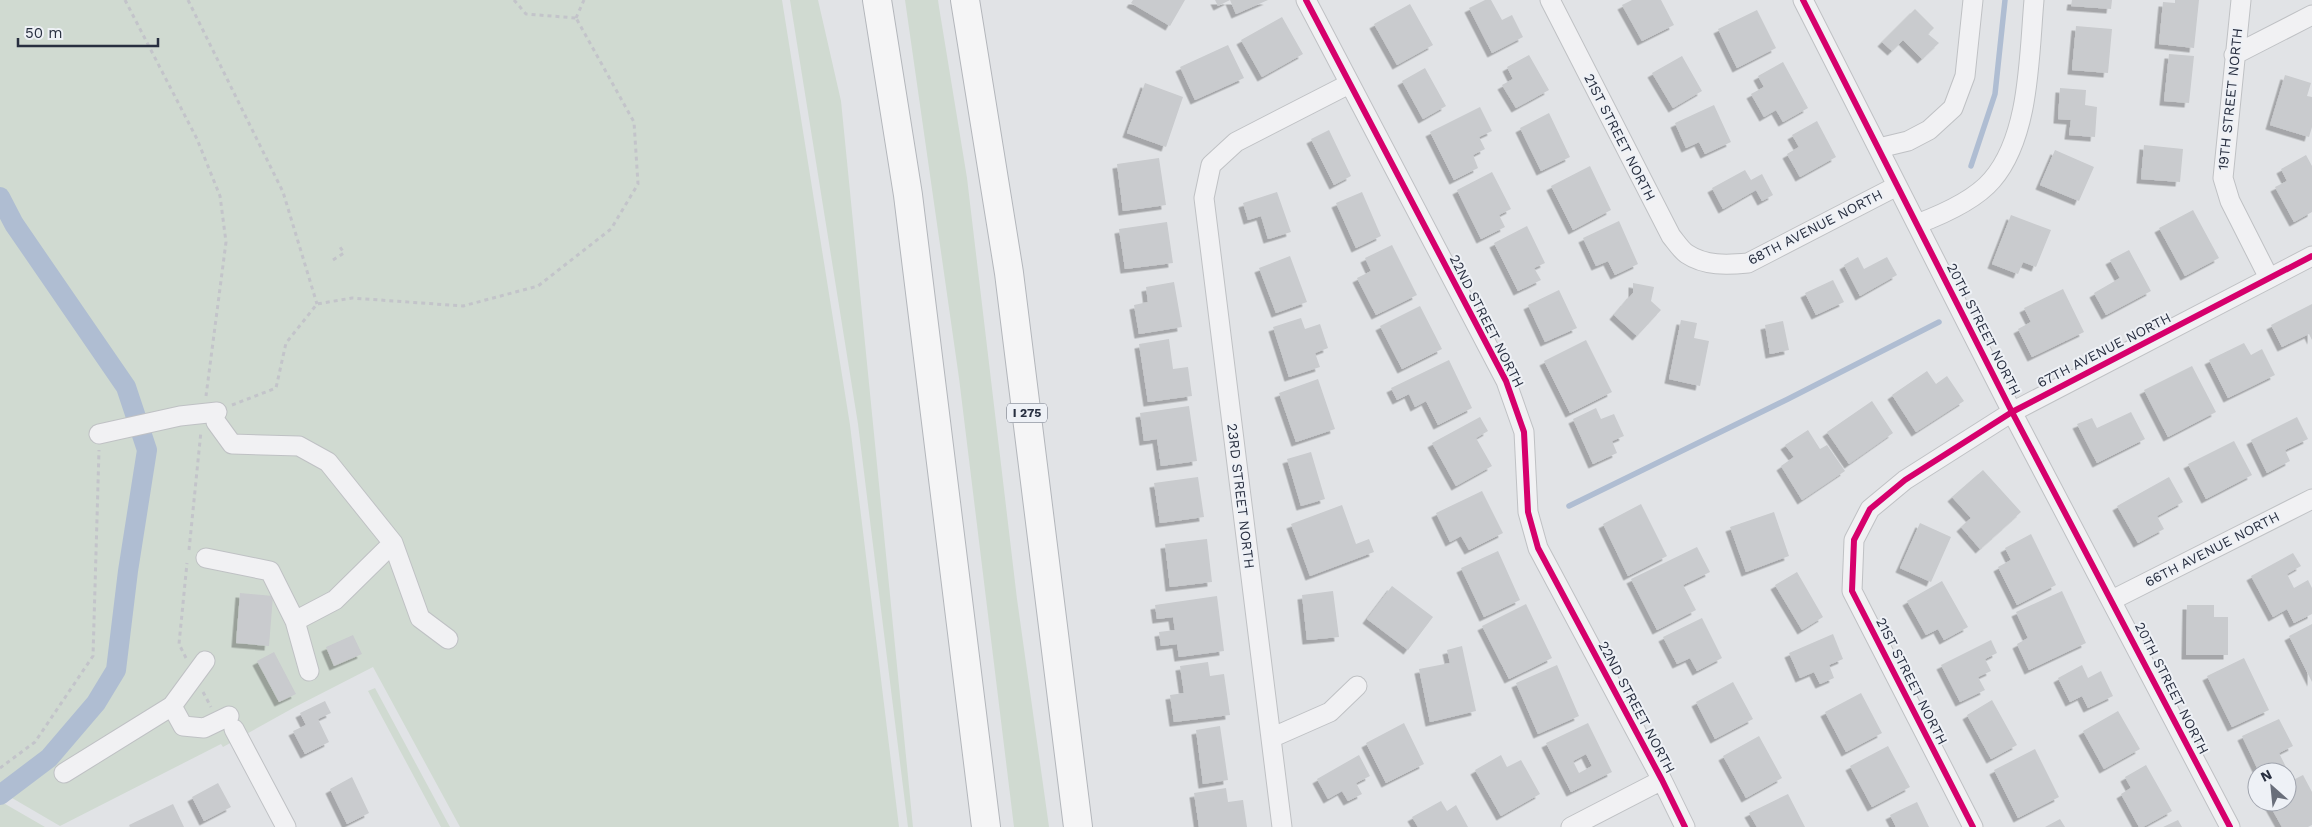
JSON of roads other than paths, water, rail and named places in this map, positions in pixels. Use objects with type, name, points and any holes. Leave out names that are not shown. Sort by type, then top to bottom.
[{"type":"highway","points":[[877,0],[908,195],[986,827]]},
{"type":"highway","name":"I 275","points":[[965,0],[1009,273],[1078,827]]},
{"type":"street","name":"22ND STREET NORTH","points":[[1306,0],[1506,381],[1524,432],[1528,512],[1538,548],[1662,780],[1685,827]]},
{"type":"street","name":"21ST STREET NORTH","points":[[1550,0],[1671,236],[1686,254],[1703,261]]},
{"type":"street","name":"20TH STREET NORTH","points":[[1803,0],[2012,412],[2230,827]]},
{"type":"street","points":[[1879,148],[1908,141],[1929,130],[1953,108],[1965,76],[1973,0]]},
{"type":"street","points":[[1916,224],[1937,216],[1968,198],[1992,180],[2013,148],[2023,111],[2034,0]]},
{"type":"street","name":"19TH STREET NORTH","points":[[2241,0],[2234,54],[2223,178],[2230,201],[2270,278]]},
{"type":"street","points":[[2234,54],[2312,15]]},
{"type":"street","name":"23RD STREET NORTH","points":[[1282,827],[1204,198],[1211,165],[1236,142],[1349,84]]},
{"type":"street","name":"68TH AVENUE NORTH","points":[[1703,261],[1722,265],[1748,263],[1897,186]]},
{"type":"street","name":"67TH AVENUE NORTH","points":[[1854,540],[1870,509],[1905,480],[2012,412],[2312,256]]},
{"type":"street","points":[[99,434],[180,416],[215,414],[232,444],[299,446],[328,462],[393,543],[420,618],[448,639]]},
{"type":"street","name":"66TH AVENUE NORTH","points":[[2112,600],[2310,505]]},
{"type":"street","name":"21ST STREET NORTH","points":[[1854,540],[1852,591],[1972,827]]},
{"type":"street","points":[[295,621],[335,600],[393,543]]},
{"type":"street","points":[[206,558],[270,571],[295,621],[309,671]]},
{"type":"street","points":[[64,773],[172,706],[200,668]]},
{"type":"street","points":[[1271,738],[1330,712],[1357,686]]},
{"type":"street","points":[[172,706],[183,726],[204,728],[227,722],[286,827]]},
{"type":"street","points":[[1572,827],[1662,780]]},
{"type":"waterway","points":[[1971,166],[1995,94],[2005,0]]},
{"type":"waterway","points":[[0,197],[14,224],[126,387],[147,450],[128,571],[116,670],[96,703],[49,758],[0,795]]},
{"type":"waterway","points":[[1569,506],[1788,399],[1939,322]]}]
